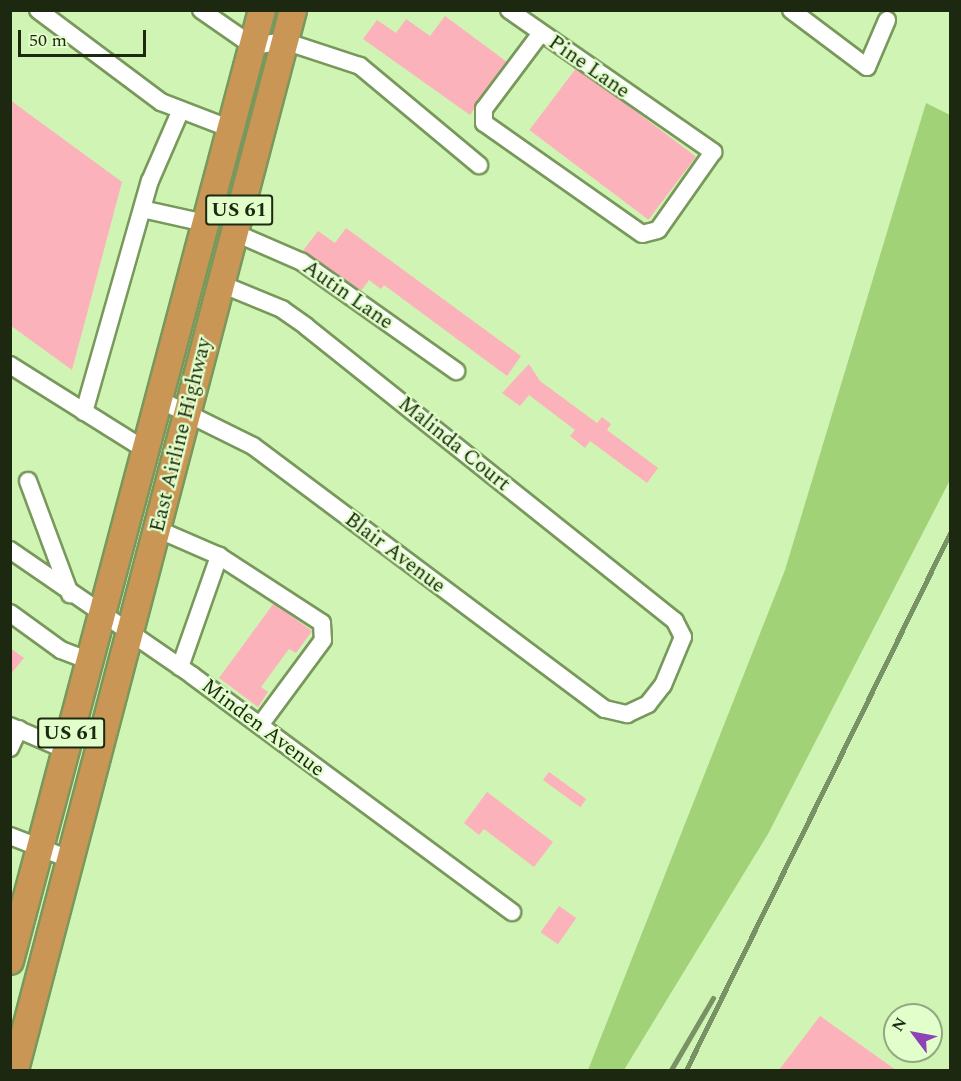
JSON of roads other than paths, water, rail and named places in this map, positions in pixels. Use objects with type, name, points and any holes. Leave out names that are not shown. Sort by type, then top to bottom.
[{"type":"highway","name":"East Airline Highway","points":[[40,850],[262,10]]},
{"type":"highway","name":"East Airline Highway","points":[[74,861],[133,634],[185,410],[292,10]]},
{"type":"highway","name":"US 61","points":[[10,961],[40,850]]},
{"type":"highway","name":"US 61","points":[[15,1071],[74,861]]},
{"type":"street","points":[[38,10],[180,112],[231,129]]},
{"type":"street","points":[[201,10],[253,46],[284,41],[360,66],[479,165]]},
{"type":"street","name":"Pine Lane","points":[[508,10],[713,152],[658,230],[642,234],[484,123],[484,109],[541,33]]},
{"type":"street","points":[[791,10],[867,67],[889,15],[873,10]]},
{"type":"street","points":[[84,412],[142,208],[180,112]]},
{"type":"street","points":[[142,208],[205,223]]},
{"type":"street","name":"Autin Lane","points":[[233,232],[302,262],[456,371]]},
{"type":"street","name":"Malinda Court","points":[[219,283],[282,309],[306,326],[677,624],[683,637],[663,685],[648,704],[627,714]]},
{"type":"street","points":[[10,365],[144,450]]},
{"type":"street","name":"Blair Avenue","points":[[158,399],[185,410],[253,447],[605,709],[627,714]]},
{"type":"street","points":[[28,482],[60,553],[70,594]]},
{"type":"street","points":[[157,529],[219,556],[322,623],[323,640],[260,725]]},
{"type":"street","name":"Minden Avenue","points":[[10,550],[101,616],[133,634],[180,667],[512,912]]},
{"type":"street","points":[[180,667],[219,556]]},
{"type":"street","points":[[10,614],[61,650],[89,660]]},
{"type":"street","points":[[10,748],[15,728],[66,750]]},
{"type":"street","points":[[10,836],[40,850],[74,861]]},
{"type":"railway","points":[[686,1070],[950,533]]},
{"type":"railway","points":[[671,1070],[713,998]]}]
